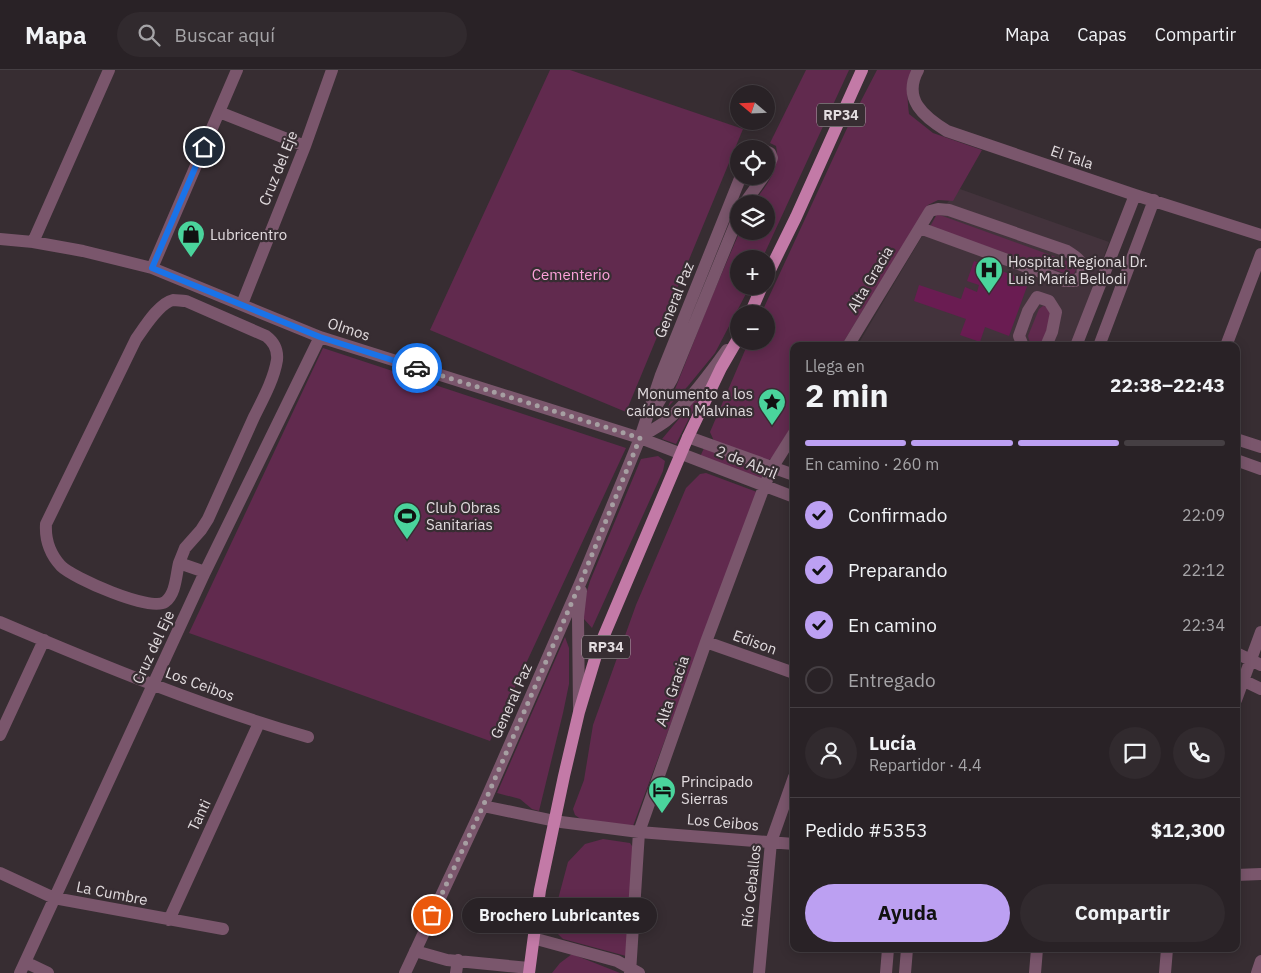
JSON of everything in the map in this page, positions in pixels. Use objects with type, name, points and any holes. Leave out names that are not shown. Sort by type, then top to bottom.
[{"type":"main road","name":"RP34","points":[[775,260],[862,70]]},
{"type":"main road","name":"RP34","points":[[531,971],[540,940],[558,821],[579,712],[597,652],[692,439],[721,368],[731,350]]},
{"type":"main road","name":"RP34","points":[[692,439],[735,350]]},
{"type":"main road","name":"RP34","points":[[531,971],[540,890],[591,691],[603,655],[685,455]]},
{"type":"street","points":[[33,242],[109,70]]},
{"type":"street","points":[[152,268],[237,70]]},
{"type":"street","name":"Cruz del Eje","points":[[242,304],[305,146],[332,70]]},
{"type":"street","name":"El Tala","points":[[918,70],[914,76],[913,94],[917,107],[930,121],[947,131],[1135,195],[1261,235]]},
{"type":"street","points":[[219,112],[305,146]]},
{"type":"street","name":"General Paz","points":[[405,973],[483,806],[582,579],[640,438],[661,375],[737,185]]},
{"type":"street","points":[[1078,342],[1135,195]]},
{"type":"street","points":[[1101,342],[1154,200]]},
{"type":"street","name":"Alta Gracia","points":[[853,342],[930,211],[938,209],[949,210],[1067,251],[1080,259],[1084,269],[1082,276],[1075,281],[1065,281],[920,228]]},
{"type":"street","name":"General Paz","points":[[640,438],[672,379],[730,237]]},
{"type":"street","name":"Olmos","points":[[0,239],[33,242],[83,251],[152,268],[320,337],[640,438],[685,455]]},
{"type":"street","points":[[1228,342],[1261,254]]},
{"type":"street","points":[[1021,342],[1019,336],[1028,311],[1037,297],[1049,301],[1056,312],[1047,342]]},
{"type":"street","points":[[172,300],[186,301],[266,336],[276,348],[277,358],[271,380],[208,519],[185,548],[179,563],[173,591],[164,602],[155,604],[141,603],[75,577],[62,568],[48,545],[46,533],[46,524],[136,339],[154,315],[172,300]]},
{"type":"street","name":"Cruz del Eje","points":[[23,967],[205,572],[320,337]]},
{"type":"street","points":[[640,438],[664,423],[678,410],[696,391],[730,347]]},
{"type":"street","name":"2 de Abril","points":[[692,439],[790,474]]},
{"type":"street","name":"Alta Gracia","points":[[633,971],[640,832],[706,642],[764,486],[772,468],[790,439]]},
{"type":"street","points":[[1240,440],[1261,447]]},
{"type":"street","name":"2 de Abril","points":[[685,455],[790,496]]},
{"type":"street","points":[[1240,461],[1261,469]]},
{"type":"street","points":[[179,563],[205,572]]},
{"type":"street","points":[[581,726],[579,712],[578,617],[582,579]]},
{"type":"street","name":"Los Ceibos","points":[[0,622],[153,685],[259,723],[308,737]]},
{"type":"street","points":[[1261,632],[1256,662],[1240,678],[1261,689]]},
{"type":"street","points":[[0,735],[44,640]]},
{"type":"street","name":"Edison","points":[[706,642],[790,672]]},
{"type":"street","points":[[1240,655],[1256,662]]},
{"type":"street","name":"Tanti","points":[[169,920],[259,723]]},
{"type":"street","name":"Río Ceballos","points":[[759,973],[771,842],[790,788]]},
{"type":"street","name":"Los Ceibos","points":[[483,806],[558,821],[640,832],[790,844]]},
{"type":"street","name":"La Cumbre","points":[[0,873],[54,898],[224,929]]},
{"type":"street","points":[[1240,875],[1261,874]]},
{"type":"street","points":[[540,940],[617,961],[633,971]]},
{"type":"street","points":[[415,951],[447,960],[457,967],[531,971]]},
{"type":"street","points":[[886,973],[888,952]]},
{"type":"street","points":[[905,973],[907,952]]},
{"type":"street","points":[[1035,973],[1037,952]]},
{"type":"street","points":[[1165,973],[1167,952]]},
{"type":"street","points":[[1257,973],[1261,961]]},
{"type":"street","points":[[23,967],[48,973]]},
{"type":"shaded area","name":"Hospital Regional Dr. Luis María Bellodi","points":[[960,189],[1109,242],[1073,342],[859,342],[937,214]]},
{"type":"green space","name":"Cementerio","points":[[550,70],[570,70],[730,125],[730,130],[743,130],[738,140],[730,140],[730,160],[626,412],[430,330]]},
{"type":"green space","points":[[806,70],[849,70],[775,231],[775,195],[759,195],[766,185],[775,185],[777,155],[775,140],[771,140]]},
{"type":"green space","points":[[877,70],[914,70],[908,91],[909,114],[933,133],[982,150],[953,201],[938,200],[928,205],[843,342],[790,342],[790,429],[772,458],[767,461],[714,441],[710,432],[745,350],[775,350],[775,305],[765,305],[770,295],[775,295],[775,284],[849,124]]},
{"type":"green space","points":[[937,214],[1078,265],[1073,276],[930,227]]},
{"type":"green space","points":[[736,240],[771,240],[766,250],[732,250]]},
{"type":"green space","points":[[730,254],[730,295],[745,295],[740,305],[730,305],[730,324],[715,353],[668,407]]},
{"type":"green space","points":[[1043,306],[1050,307],[1052,315],[1042,342],[1030,342],[1028,336],[1039,309]]},
{"type":"green space","name":"Club Obras Sanitarias","points":[[323,348],[626,448],[490,741],[189,633]]},
{"type":"green space","points":[[704,389],[676,444],[662,439]]},
{"type":"green space","points":[[704,448],[764,472],[760,481],[700,457]]},
{"type":"green space","points":[[658,456],[665,461],[663,471],[592,628],[584,619],[584,601],[590,581],[641,459]]},
{"type":"green space","points":[[706,473],[757,492],[633,826],[582,820],[575,815],[573,809],[584,780],[593,725],[636,605],[686,488],[700,474]]},
{"type":"green space","points":[[565,637],[569,648],[569,684],[539,811],[532,809],[520,799],[497,793]]},
{"type":"green space","points":[[603,839],[630,843],[634,849],[626,956],[563,939],[555,931],[553,918],[568,862],[585,844]]},
{"type":"green space","points":[[572,954],[620,973],[552,973],[560,963]]},
{"type":"building","points":[[974,261],[1029,281],[1009,336],[985,327],[980,342],[960,335],[966,319],[914,301],[919,285],[961,299],[965,287],[977,292],[979,285],[967,281]]},
{"type":"way so far","points":[[417,368],[640,438],[582,579],[483,806],[432,915]]},
{"type":"place","name":"Lubricentro","points":[[191,258]]},
{"type":"place","name":"Hospital Regional Dr. Luis María Bellodi","points":[[989,294]]},
{"type":"place","name":"Monumento a los caídos en Malvinas","points":[[772,426]]},
{"type":"place","name":"Club Obras Sanitarias","points":[[407,540]]},
{"type":"place","name":"Principado Sierras","points":[[662,814]]},
{"type":"place","name":"Brochero Lubricantes","points":[[432,915]]},
{"type":"route","points":[[204,147],[152,268],[320,337],[417,368]]}]
